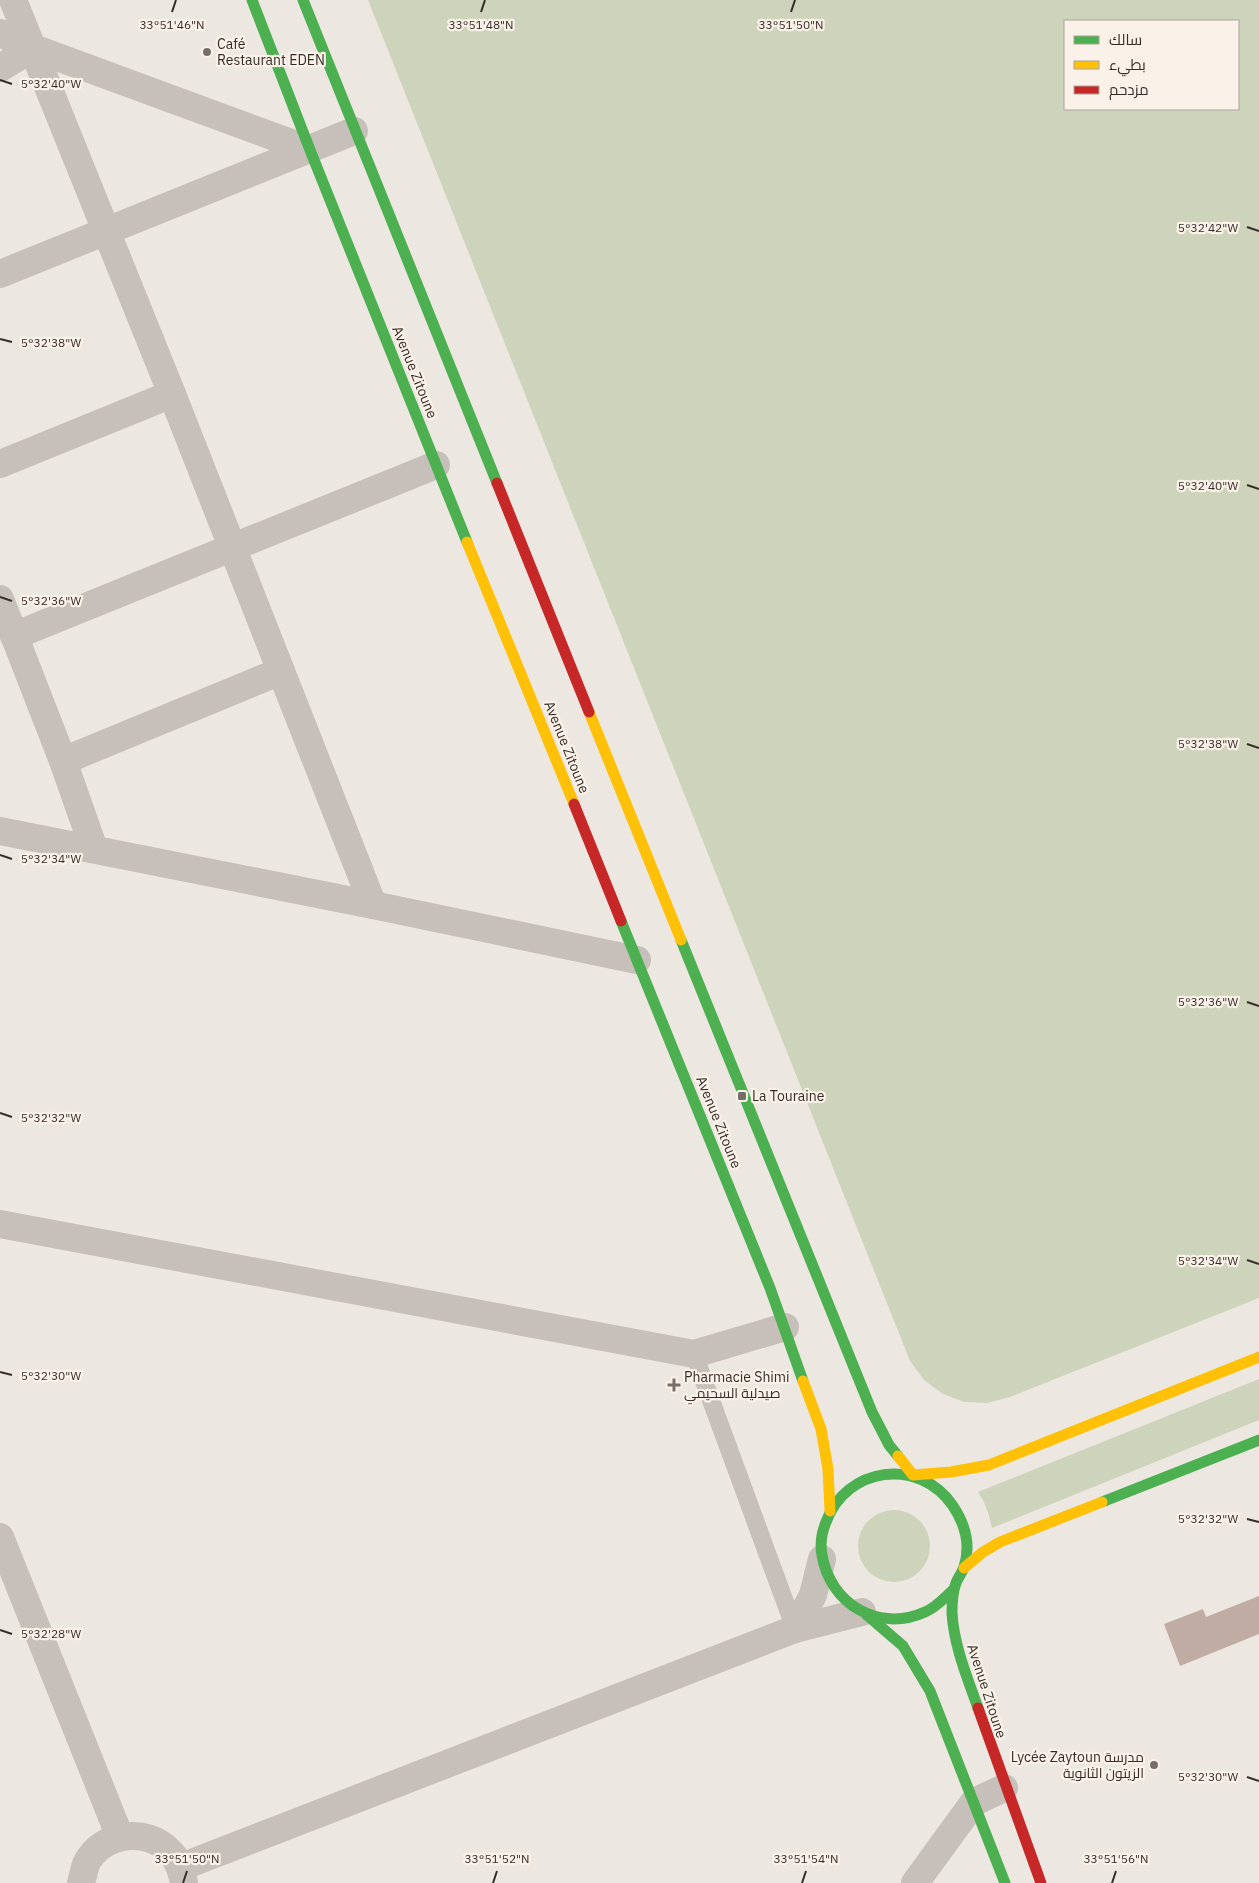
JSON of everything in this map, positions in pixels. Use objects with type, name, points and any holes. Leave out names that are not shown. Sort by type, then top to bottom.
[{"type":"main road","name":"Avenue Zitoune","points":[[252,0],[436,465],[784,1327],[820,1429],[828,1469],[830,1511]]},
{"type":"main road","points":[[303,0],[354,132],[746,1105],[872,1412],[889,1444],[912,1475],[934,1485],[940,1490],[951,1500],[963,1521],[967,1544],[964,1568],[954,1589],[937,1606],[916,1616],[892,1620],[864,1614]]},
{"type":"main road","points":[[1005,1883],[930,1691],[903,1646],[846,1602],[830,1583],[822,1559],[821,1534],[830,1511],[845,1491],[866,1478],[889,1473],[912,1475],[951,1472],[989,1465],[1259,1357]]},
{"type":"main road","points":[[964,1568],[983,1552],[1000,1542],[1259,1440]]},
{"type":"main road","name":"Avenue Zitoune","points":[[954,1589],[953,1616],[956,1643],[1004,1788],[1041,1883]]},
{"type":"street","points":[[12,0],[172,394],[373,905]]},
{"type":"street","points":[[0,33],[33,48],[310,150]]},
{"type":"street","points":[[0,68],[33,48]]},
{"type":"street","points":[[0,274],[354,132]]},
{"type":"street","points":[[0,464],[172,394]]},
{"type":"street","points":[[14,636],[436,465]]},
{"type":"street","points":[[0,599],[63,761],[94,849]]},
{"type":"street","points":[[63,761],[280,671]]},
{"type":"street","points":[[0,831],[373,905],[637,960]]},
{"type":"street","points":[[0,1224],[694,1354],[784,1327]]},
{"type":"street","points":[[0,1536],[120,1837]]},
{"type":"street","points":[[796,1629],[813,1595],[822,1559]]},
{"type":"street","points":[[82,1883],[86,1864],[100,1847],[120,1837],[138,1836],[156,1840],[170,1852],[182,1875],[796,1629],[864,1614]]},
{"type":"street","points":[[915,1883],[974,1802],[1004,1788]]},
{"type":"lane","points":[[694,1354],[796,1629]]},
{"type":"green space","points":[[368,0],[1259,0],[1259,1298],[1010,1397],[987,1403],[964,1402],[943,1394],[924,1380],[910,1361]]},
{"type":"green space","points":[[1259,1379],[1259,1420],[992,1528],[987,1509],[978,1492]]},
{"type":"green space","points":[[894,1510],[908,1513],[920,1520],[927,1532],[930,1546],[927,1560],[920,1572],[908,1579],[894,1582],[880,1579],[868,1572],[861,1560],[858,1546],[861,1532],[868,1520],[880,1513]]},
{"type":"building","points":[[1259,1596],[1259,1634],[1180,1666],[1164,1624],[1203,1609],[1206,1617]]},
{"type":"traffic: fast","points":[[252,0],[467,542]]},
{"type":"traffic: fast","points":[[303,0],[497,483]]},
{"type":"traffic: fast","points":[[621,921],[770,1288],[803,1381]]},
{"type":"traffic: fast","points":[[681,940],[872,1412],[889,1445],[898,1456]]},
{"type":"traffic: fast","points":[[1102,1502],[1259,1440]]},
{"type":"traffic: fast","points":[[954,1589],[933,1608],[908,1618],[891,1619],[874,1616],[859,1610],[835,1588],[827,1572],[822,1555],[823,1530],[836,1503],[850,1489],[866,1480],[884,1475],[903,1475],[922,1480],[939,1490],[953,1506],[964,1527],[967,1543],[964,1567],[956,1583],[953,1595],[953,1625],[962,1661],[978,1708]]},
{"type":"traffic: fast","points":[[867,1615],[903,1646],[930,1691],[1005,1883]]},
{"type":"traffic: slow","points":[[467,542],[574,804]]},
{"type":"traffic: slow","points":[[589,712],[681,940]]},
{"type":"traffic: slow","points":[[898,1456],[913,1475],[951,1472],[989,1465],[1259,1357]]},
{"type":"traffic: slow","points":[[803,1381],[821,1429],[828,1469],[830,1511]]},
{"type":"traffic: slow","points":[[964,1568],[983,1552],[1000,1542],[1102,1502]]},
{"type":"traffic: jam","points":[[497,483],[589,712]]},
{"type":"traffic: jam","points":[[574,804],[621,921]]},
{"type":"traffic: jam","points":[[978,1708],[1041,1883]]},
{"type":"place","name":"Café Restaurant EDEN","points":[[207,52]]},
{"type":"place","name":"La Touraine","points":[[742,1096]]},
{"type":"place","name":"Pharmacie Shimi صيدلية السحيمي","points":[[674,1385]]},
{"type":"place","name":"Lycée Zaytoun مدرسة الزيتون الثانوية","points":[[1154,1765]]}]
